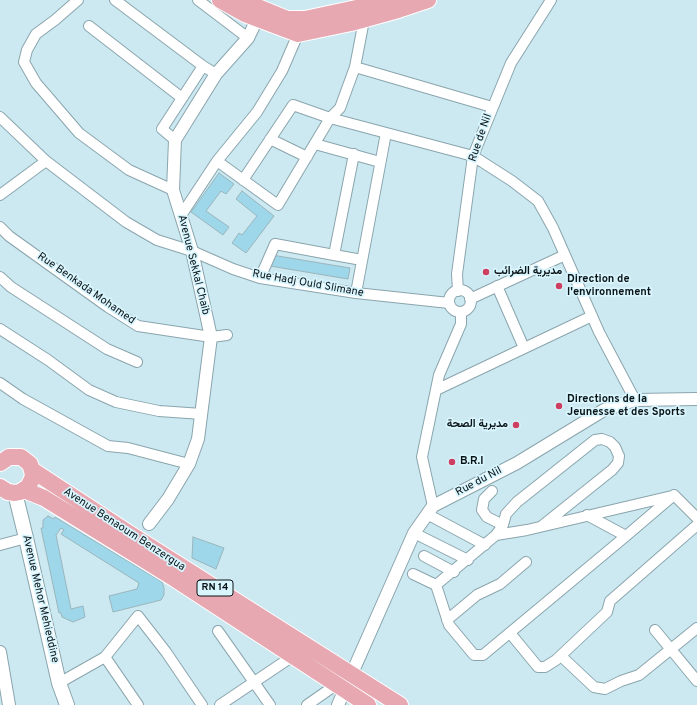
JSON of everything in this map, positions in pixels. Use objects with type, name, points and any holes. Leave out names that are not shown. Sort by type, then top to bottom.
[{"type":"main road","points":[[220,0],[238,11],[258,9],[287,19],[305,20],[394,0]]},
{"type":"main road","points":[[243,0],[298,34],[358,9],[398,10],[428,0]]},
{"type":"main road","points":[[0,448],[16,456]]},
{"type":"main road","points":[[0,463],[3,459],[9,456],[16,456]]},
{"type":"main road","name":"Avenue Benaoum Benzergua","points":[[16,456],[26,460],[32,470],[127,532],[400,705]]},
{"type":"main road","points":[[20,492],[30,483],[32,479],[32,470]]},
{"type":"main road","name":"Avenue Benaoum Benzergua","points":[[0,486],[8,492],[20,492],[40,496],[51,502],[175,579],[368,705]]},
{"type":"main road","name":"Avenue Mehor Mehieddine","points":[[20,492],[26,538],[59,683],[67,705]]},
{"type":"street","points":[[78,0],[36,34],[27,50],[24,62],[36,83],[78,133],[129,170],[173,190]]},
{"type":"street","points":[[115,0],[203,66],[216,74]]},
{"type":"street","points":[[198,0],[248,38]]},
{"type":"street","name":"Rue de Nil","points":[[458,291],[456,274],[473,156],[511,63],[551,0]]},
{"type":"street","name":"Avenue Sekkal Chaib","points":[[150,524],[168,499],[189,464],[198,439],[211,337],[192,251],[182,214],[173,190],[175,140],[216,74],[248,38],[258,9]]},
{"type":"street","points":[[217,162],[278,205],[330,118],[340,108],[355,67],[358,9]]},
{"type":"street","points":[[89,26],[182,98]]},
{"type":"street","points":[[182,214],[217,162],[257,112],[282,71],[298,34]]},
{"type":"street","points":[[175,140],[162,129],[203,66]]},
{"type":"street","points":[[355,67],[492,107]]},
{"type":"street","points":[[243,180],[292,105],[330,118],[473,156],[512,181],[538,201],[553,228],[592,316],[635,400]]},
{"type":"street","name":"Rue Hadj Ould Slimane","points":[[0,117],[46,161],[126,222],[157,240],[192,251],[233,270],[260,278],[356,293],[449,303]]},
{"type":"street","points":[[356,293],[386,133]]},
{"type":"street","points":[[270,139],[307,157]]},
{"type":"street","points":[[315,144],[380,162]]},
{"type":"street","points":[[334,255],[354,154]]},
{"type":"street","points":[[0,195],[46,161]]},
{"type":"street","name":"Rue Benkada Mohamed","points":[[0,227],[15,241],[108,307],[138,326],[211,337],[228,335]]},
{"type":"street","points":[[260,278],[275,244],[362,260]]},
{"type":"street","points":[[470,298],[565,255]]},
{"type":"street","points":[[0,277],[11,287],[107,349],[137,362]]},
{"type":"street","points":[[497,286],[524,348]]},
{"type":"street","points":[[458,291],[466,292],[470,298],[470,306],[461,312],[452,309],[449,303],[450,296],[458,291]]},
{"type":"street","points":[[461,312],[461,324],[439,375],[422,457],[430,510],[485,545]]},
{"type":"street","points":[[436,390],[592,316]]},
{"type":"street","points":[[0,329],[48,360],[89,390],[116,402],[159,411],[202,414]]},
{"type":"street","points":[[0,383],[23,399],[108,446],[128,448],[189,464]]},
{"type":"street","name":"Rue du Nil","points":[[338,705],[340,687],[351,674],[414,533],[430,510],[517,463],[604,410],[635,400],[697,399]]},
{"type":"street","points":[[436,585],[454,572],[496,536],[503,525],[506,514],[517,502],[595,440],[602,439],[610,442],[615,447],[619,456],[618,463],[612,470],[542,526]]},
{"type":"street","points":[[492,491],[484,499],[482,510],[487,516],[503,525]]},
{"type":"street","points":[[496,536],[674,495]]},
{"type":"street","points":[[674,495],[697,518]]},
{"type":"street","points":[[413,574],[436,585],[449,625],[474,655],[483,655],[674,495]]},
{"type":"street","points":[[587,516],[626,536]]},
{"type":"street","points":[[127,532],[150,524],[149,546]]},
{"type":"street","points":[[510,633],[538,667],[545,667],[562,656],[607,612],[610,601],[697,525]]},
{"type":"street","points":[[414,533],[468,560]]},
{"type":"street","points":[[0,544],[26,538]]},
{"type":"street","points":[[424,556],[454,572]]},
{"type":"street","points":[[447,620],[477,595],[500,584],[526,562]]},
{"type":"street","points":[[59,683],[105,657],[138,616],[166,652],[202,705]]},
{"type":"street","points":[[562,656],[594,687],[606,689],[621,681],[639,675],[697,628]]},
{"type":"street","points":[[655,630],[697,681]]},
{"type":"street","points":[[218,631],[270,705]]},
{"type":"street","points":[[0,652],[9,705]]},
{"type":"street","points":[[220,705],[293,656]]},
{"type":"street","points":[[105,657],[135,704]]},
{"type":"street","points":[[307,705],[340,687]]},
{"type":"building","points":[[219,173],[234,184],[226,194],[221,191],[206,211],[229,227],[223,235],[191,212]]},
{"type":"building","points":[[242,191],[274,216],[246,253],[232,243],[239,233],[242,235],[257,216],[236,199]]},
{"type":"building","points":[[272,255],[350,268],[348,279],[270,266]]},
{"type":"building","points":[[48,516],[54,519],[55,517],[162,582],[164,595],[161,600],[113,612],[109,596],[137,589],[139,583],[61,534],[64,530],[61,528],[56,535],[71,609],[83,606],[85,617],[73,622],[62,617],[61,613],[59,613],[41,528],[43,528],[43,520]]},
{"type":"building","points":[[193,537],[224,548],[216,569],[192,558]]},
{"type":"place","name":"مديرية الضرائب","points":[[486,272]]},
{"type":"place","name":"Direction de l'environnement","points":[[559,286]]},
{"type":"place","name":"Directions de la Jeunesse et des Sports","points":[[559,406]]},
{"type":"place","name":"مديرية الصحة","points":[[516,425]]},
{"type":"place","name":"B.R.I","points":[[452,462]]}]
